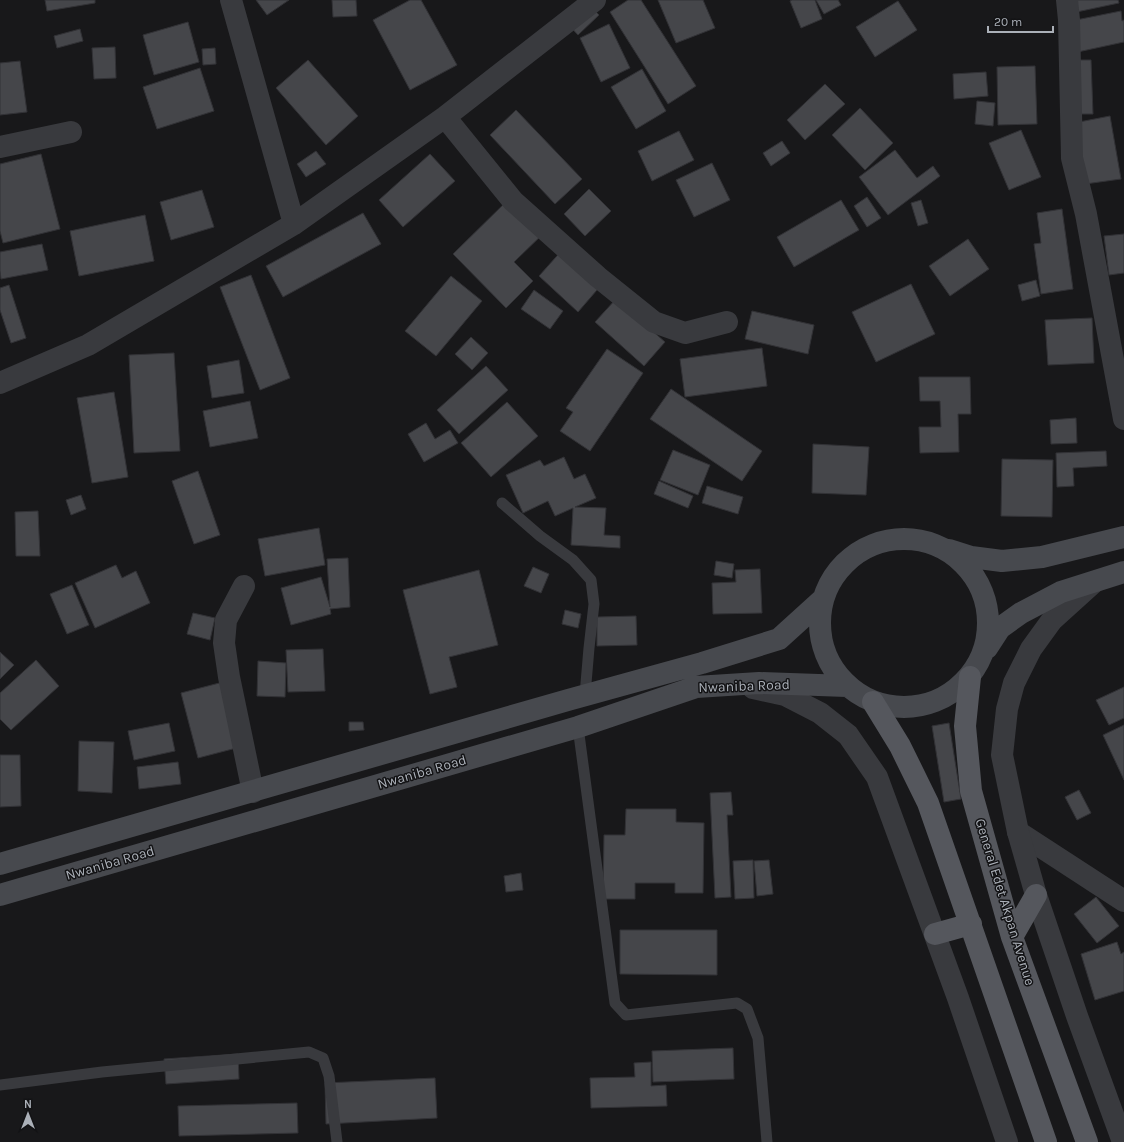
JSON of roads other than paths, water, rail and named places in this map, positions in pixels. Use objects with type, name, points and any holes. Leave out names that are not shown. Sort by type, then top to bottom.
[{"type":"main road","points":[[1124,537],[1042,557],[1002,561],[971,557],[910,539],[881,542],[855,554],[835,574],[822,600],[819,623],[822,646],[832,668],[847,686],[859,695],[873,702],[899,708],[926,705],[950,695],[970,677],[1000,628],[1021,613],[1061,592],[1124,572]]},
{"type":"main road","points":[[937,546],[960,559],[977,579],[987,603],[989,629],[983,654]]},
{"type":"main road","points":[[0,864],[585,695],[702,663],[779,639],[822,600]]},
{"type":"main road","name":"General Edet Akpan Avenue","points":[[970,677],[965,726],[972,791],[1012,937],[1087,1142]]},
{"type":"main road","name":"Nwaniba Road","points":[[0,895],[578,727],[696,687],[759,683],[847,686]]},
{"type":"main road","points":[[873,702],[900,746],[928,803],[1046,1142]]},
{"type":"main road","points":[[1012,937],[1036,895]]},
{"type":"main road","points":[[935,934],[971,924]]},
{"type":"street","points":[[231,0],[294,224]]},
{"type":"street","points":[[2,376],[88,345],[294,224],[445,117],[595,0]]},
{"type":"street","points":[[1067,0],[1069,20],[1072,158],[1086,214],[1124,419]]},
{"type":"street","points":[[445,117],[513,201],[598,277],[654,322],[685,333],[727,322]]},
{"type":"street","points":[[0,147],[71,132]]},
{"type":"street","points":[[1094,582],[1052,620],[1031,649],[1014,683],[1007,709],[1002,755],[1018,832],[1036,895],[1077,1016],[1123,1142]]},
{"type":"street","points":[[244,586],[226,620],[224,642],[229,677],[253,792]]},
{"type":"street","points":[[696,687],[753,688],[785,695],[820,713],[848,735],[877,777],[958,998],[1007,1142]]},
{"type":"street","points":[[1018,832],[1124,901]]},
{"type":"lane","points":[[502,503],[540,536],[573,560],[592,580],[594,604],[585,695]]},
{"type":"lane","points":[[578,727],[615,1003],[626,1015],[737,1003],[747,1009],[758,1038],[767,1142]]},
{"type":"lane","points":[[0,1085],[102,1072],[309,1052],[324,1058],[329,1076],[338,1142]]}]
